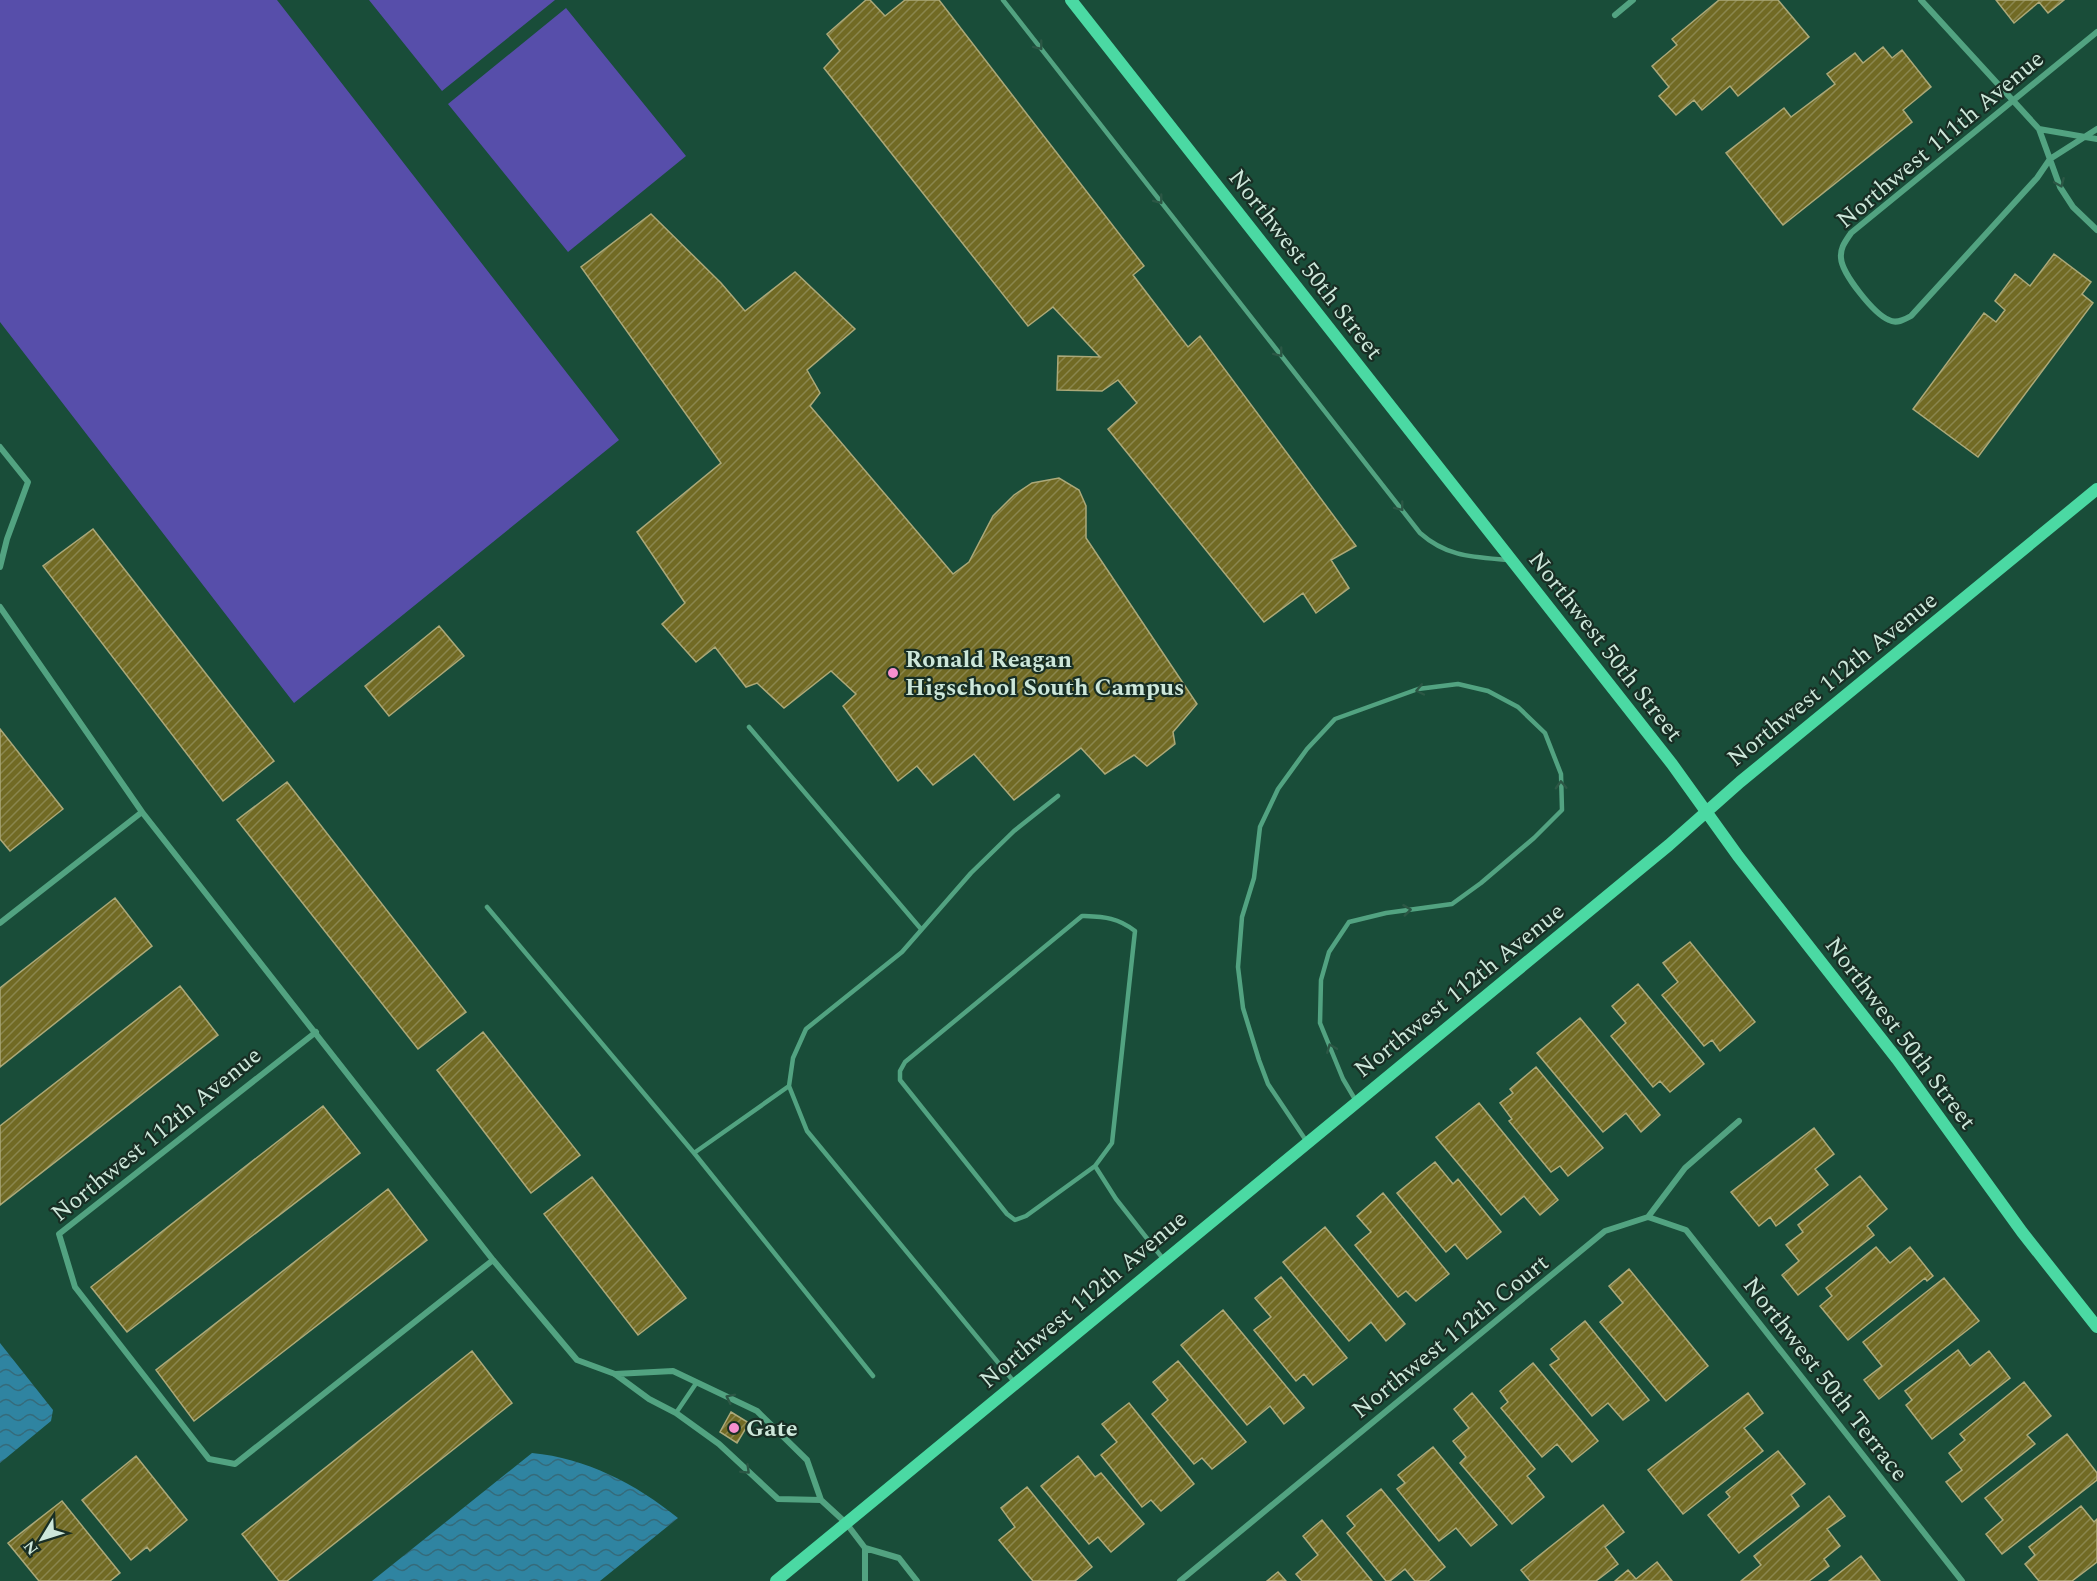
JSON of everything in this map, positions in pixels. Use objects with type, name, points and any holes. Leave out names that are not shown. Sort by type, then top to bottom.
[{"type":"street","name":"Northwest 50th Street","points":[[1071,0],[1672,764],[1738,856],[1898,1059],[2022,1232],[2097,1327]]},
{"type":"street","points":[[1615,15],[1633,0]]},
{"type":"street","points":[[1922,0],[2039,129],[2060,187],[2073,207],[2097,230]]},
{"type":"street","name":"Northwest 111th Avenue","points":[[2050,159],[2037,178],[1911,316],[1901,321],[1890,321],[1873,309],[1847,274],[1841,261],[1841,246],[1851,234],[2097,32]]},
{"type":"street","points":[[2039,129],[2097,140]]},
{"type":"street","points":[[2050,159],[2097,129]]},
{"type":"street","points":[[0,447],[28,482],[7,539],[0,567]]},
{"type":"street","name":"Northwest 112th Avenue","points":[[776,1581],[2097,489]]},
{"type":"street","points":[[0,607],[142,812],[492,1260],[577,1360],[615,1374],[649,1399],[676,1413],[719,1444],[778,1499],[821,1500]]},
{"type":"street","points":[[0,923],[142,812]]},
{"type":"street","name":"Northwest 112th Avenue","points":[[316,1032],[59,1234],[75,1287],[209,1459],[235,1464],[492,1260]]},
{"type":"street","points":[[1648,1217],[1685,1168],[1738,1121]]},
{"type":"street","name":"Northwest 112th Court","points":[[1180,1581],[1605,1232],[1648,1217]]},
{"type":"street","name":"Northwest 50th Terrace","points":[[1648,1217],[1686,1230],[1962,1581]]},
{"type":"street","points":[[615,1374],[673,1371],[757,1412],[807,1460],[821,1500],[846,1523],[865,1548],[899,1558],[917,1581]]},
{"type":"street","points":[[865,1548],[865,1581]]},
{"type":"lane","points":[[1003,0],[1420,533],[1444,550],[1466,556],[1512,560]]},
{"type":"lane","points":[[1307,1142],[1268,1084],[1243,1008],[1238,967],[1242,917],[1254,878],[1260,827],[1278,789],[1306,748],[1335,719],[1418,689],[1458,684],[1488,691],[1518,707],[1545,733],[1561,774],[1562,810],[1516,853],[1452,904],[1386,913],[1348,922],[1329,952],[1321,980],[1320,1023],[1343,1079],[1356,1101]]},
{"type":"lane","points":[[749,727],[921,929]]},
{"type":"lane","points":[[1015,1383],[807,1131],[789,1086],[793,1058],[806,1029],[902,952],[971,873],[1014,831],[1058,796]]},
{"type":"lane","points":[[487,907],[694,1153],[873,1376]]},
{"type":"lane","points":[[1082,916],[1123,922],[1135,931],[1112,1143],[1095,1166],[1026,1216],[1015,1220],[1007,1214],[900,1080],[900,1071],[905,1062],[1082,916]]},
{"type":"lane","points":[[694,1153],[789,1086]]},
{"type":"lane","points":[[1095,1166],[1116,1199],[1164,1260]]},
{"type":"lane","points":[[676,1413],[697,1382]]},
{"type":"shaded area","points":[[0,0],[277,0],[619,440],[294,703],[0,322]]},
{"type":"shaded area","points":[[369,0],[555,0],[442,91]]},
{"type":"shaded area","points":[[566,8],[686,156],[568,252],[448,104]]},
{"type":"water","points":[[0,1343],[53,1410],[51,1421],[0,1463]]},
{"type":"water","points":[[532,1453],[572,1460],[610,1475],[645,1494],[678,1518],[600,1581],[372,1581]]},
{"type":"building","points":[[866,0],[870,0],[885,16],[905,0],[939,0],[1144,266],[1133,275],[1162,313],[1188,347],[1200,336],[1356,546],[1331,560],[1349,588],[1316,613],[1303,593],[1264,622],[1108,429],[1137,403],[1118,380],[1102,391],[1057,390],[1058,356],[1100,357],[1053,307],[1028,326],[824,68],[840,51],[827,34]]},
{"type":"building","points":[[1719,0],[1778,0],[1809,37],[1738,96],[1730,86],[1702,110],[1694,100],[1676,115],[1659,96],[1669,87],[1652,66],[1677,45],[1672,39]]},
{"type":"building","points":[[1996,0],[2064,0],[2048,13],[2039,2],[2014,23]]},
{"type":"building","points":[[1883,47],[1892,58],[1902,50],[1931,87],[1903,110],[1912,122],[1783,225],[1726,153],[1784,108],[1791,117],[1835,84],[1827,74],[1855,53],[1863,63]]},
{"type":"building","points":[[651,214],[721,283],[745,311],[795,272],[855,329],[807,370],[820,393],[810,406],[953,574],[969,562],[993,516],[1014,495],[1032,483],[1059,478],[1079,490],[1086,506],[1086,538],[1197,704],[1173,732],[1175,744],[1147,766],[1134,755],[1105,774],[1081,748],[1014,800],[974,754],[933,785],[917,766],[898,781],[843,706],[856,694],[831,671],[784,708],[757,683],[746,687],[715,647],[696,662],[662,624],[685,603],[637,532],[721,463],[581,267]]},
{"type":"building","points":[[2054,254],[2091,282],[2082,294],[2093,303],[1978,457],[1913,409],[1984,313],[1996,322],[2005,310],[1995,301],[2015,274],[2030,286]]},
{"type":"building","points":[[93,529],[274,761],[223,801],[43,566]]},
{"type":"building","points":[[439,626],[464,656],[389,716],[365,686]]},
{"type":"building","points":[[0,729],[63,809],[10,851],[0,839]]},
{"type":"building","points":[[287,782],[466,1012],[418,1049],[237,820]]},
{"type":"building","points":[[115,898],[152,946],[0,1067],[0,988]]},
{"type":"building","points":[[1690,942],[1755,1022],[1720,1051],[1712,1040],[1704,1046],[1662,995],[1678,982],[1663,963]]},
{"type":"building","points":[[1638,984],[1704,1064],[1670,1092],[1660,1081],[1653,1087],[1611,1036],[1626,1023],[1612,1006]]},
{"type":"building","points":[[180,986],[218,1035],[0,1205],[0,1126]]},
{"type":"building","points":[[1580,1018],[1660,1115],[1641,1132],[1626,1113],[1603,1132],[1537,1053]]},
{"type":"building","points":[[483,1032],[580,1155],[531,1193],[437,1070]]},
{"type":"building","points":[[1536,1067],[1603,1148],[1568,1176],[1560,1166],[1551,1172],[1509,1121],[1512,1119],[1500,1103],[1513,1093],[1510,1089]]},
{"type":"building","points":[[1479,1103],[1558,1200],[1540,1215],[1524,1196],[1501,1215],[1436,1137]]},
{"type":"building","points":[[323,1106],[360,1153],[127,1332],[91,1287]]},
{"type":"building","points":[[1814,1128],[1834,1154],[1815,1169],[1828,1185],[1776,1226],[1770,1217],[1759,1226],[1731,1192]]},
{"type":"building","points":[[1435,1162],[1453,1184],[1458,1179],[1501,1232],[1467,1259],[1455,1244],[1446,1252],[1397,1193]]},
{"type":"building","points":[[1860,1176],[1887,1209],[1867,1226],[1874,1235],[1798,1295],[1782,1275],[1799,1261],[1786,1245],[1803,1232],[1798,1225]]},
{"type":"building","points":[[592,1177],[686,1298],[638,1335],[544,1214]]},
{"type":"building","points":[[388,1189],[427,1240],[194,1421],[156,1370]]},
{"type":"building","points":[[1383,1193],[1449,1274],[1416,1301],[1406,1291],[1398,1297],[1355,1245],[1371,1232],[1357,1216]]},
{"type":"building","points":[[1325,1227],[1405,1324],[1386,1341],[1371,1322],[1349,1341],[1283,1262]]},
{"type":"building","points":[[1876,1247],[1890,1263],[1910,1247],[1933,1276],[1927,1281],[1925,1278],[1848,1340],[1820,1306],[1832,1296],[1826,1288]]},
{"type":"building","points":[[1629,1269],[1708,1366],[1666,1401],[1600,1322],[1623,1303],[1609,1286]]},
{"type":"building","points":[[1281,1277],[1347,1358],[1313,1385],[1304,1374],[1296,1381],[1254,1330],[1271,1317],[1255,1298]]},
{"type":"building","points":[[1944,1278],[1979,1321],[1879,1399],[1864,1380],[1882,1366],[1863,1342]]},
{"type":"building","points":[[1223,1310],[1304,1408],[1284,1424],[1270,1406],[1247,1425],[1181,1345]]},
{"type":"building","points":[[1585,1321],[1649,1400],[1623,1420],[1608,1403],[1592,1416],[1550,1365],[1559,1359],[1551,1349]]},
{"type":"building","points":[[1958,1350],[1970,1366],[1989,1351],[2010,1378],[1932,1439],[1906,1405],[1912,1400],[1905,1391]]},
{"type":"building","points":[[472,1351],[512,1403],[287,1581],[279,1581],[242,1534]]},
{"type":"building","points":[[1178,1361],[1246,1442],[1212,1469],[1202,1458],[1194,1464],[1152,1414],[1168,1400],[1153,1382]]},
{"type":"building","points":[[1533,1363],[1598,1441],[1572,1462],[1557,1444],[1542,1457],[1501,1408],[1508,1402],[1500,1391]]},
{"type":"building","points":[[2024,1382],[2051,1416],[2027,1435],[2035,1444],[1962,1502],[1946,1482],[1962,1470],[1949,1453],[1965,1440],[1960,1434]]},
{"type":"building","points":[[1472,1393],[1535,1469],[1527,1476],[1544,1497],[1512,1524],[1460,1463],[1466,1457],[1453,1441],[1469,1428],[1454,1409]]},
{"type":"building","points":[[1748,1393],[1763,1413],[1744,1428],[1763,1451],[1683,1514],[1648,1470]]},
{"type":"building","points":[[1129,1403],[1194,1484],[1161,1511],[1151,1500],[1142,1507],[1101,1455],[1117,1442],[1102,1424]]},
{"type":"building","name":"Gate","points":[[731,1412],[749,1423],[737,1443],[720,1432]]},
{"type":"building","points":[[2067,1434],[2097,1473],[2097,1480],[2002,1554],[1986,1534],[2003,1520],[1985,1498]]},
{"type":"building","points":[[1433,1447],[1497,1525],[1471,1546],[1456,1528],[1439,1541],[1397,1489],[1405,1483],[1398,1475]]},
{"type":"building","points":[[1778,1451],[1805,1484],[1791,1495],[1799,1506],[1739,1553],[1708,1515],[1730,1497],[1726,1492]]},
{"type":"building","points":[[136,1456],[187,1520],[150,1551],[147,1547],[131,1560],[82,1500]]},
{"type":"building","points":[[1078,1456],[1095,1477],[1101,1473],[1144,1524],[1111,1552],[1098,1537],[1089,1544],[1041,1486]]},
{"type":"building","points":[[1027,1487],[1092,1567],[1075,1581],[1033,1581],[999,1540],[1015,1527],[1001,1508]]},
{"type":"building","points":[[1381,1489],[1445,1567],[1428,1581],[1415,1581],[1405,1569],[1390,1581],[1386,1581],[1347,1533],[1355,1526],[1347,1516]]},
{"type":"building","points":[[1829,1496],[1845,1516],[1827,1529],[1840,1546],[1824,1559],[1829,1566],[1809,1581],[1741,1581],[1761,1565],[1754,1556]]},
{"type":"building","points":[[62,1501],[120,1573],[110,1581],[39,1581],[8,1543]]},
{"type":"building","points":[[1603,1505],[1624,1532],[1605,1547],[1618,1564],[1596,1581],[1530,1581],[1521,1570]]},
{"type":"building","points":[[2081,1506],[2094,1522],[2097,1519],[2097,1562],[2072,1581],[2039,1581],[2025,1564],[2035,1555],[2029,1547]]},
{"type":"building","points":[[1322,1520],[1372,1581],[1302,1581],[1296,1574],[1318,1555],[1303,1536]]},
{"type":"building","points":[[1861,1556],[1880,1581],[1829,1581]]},
{"type":"building","points":[[1657,1562],[1672,1581],[1615,1581],[1628,1570],[1636,1579]]},
{"type":"building","points":[[1278,1572],[1286,1581],[1267,1581]]},
{"type":"place","name":"Ronald Reagan Higschool South Campus","points":[[893,673]]},
{"type":"place","name":"Gate","points":[[734,1428]]}]
